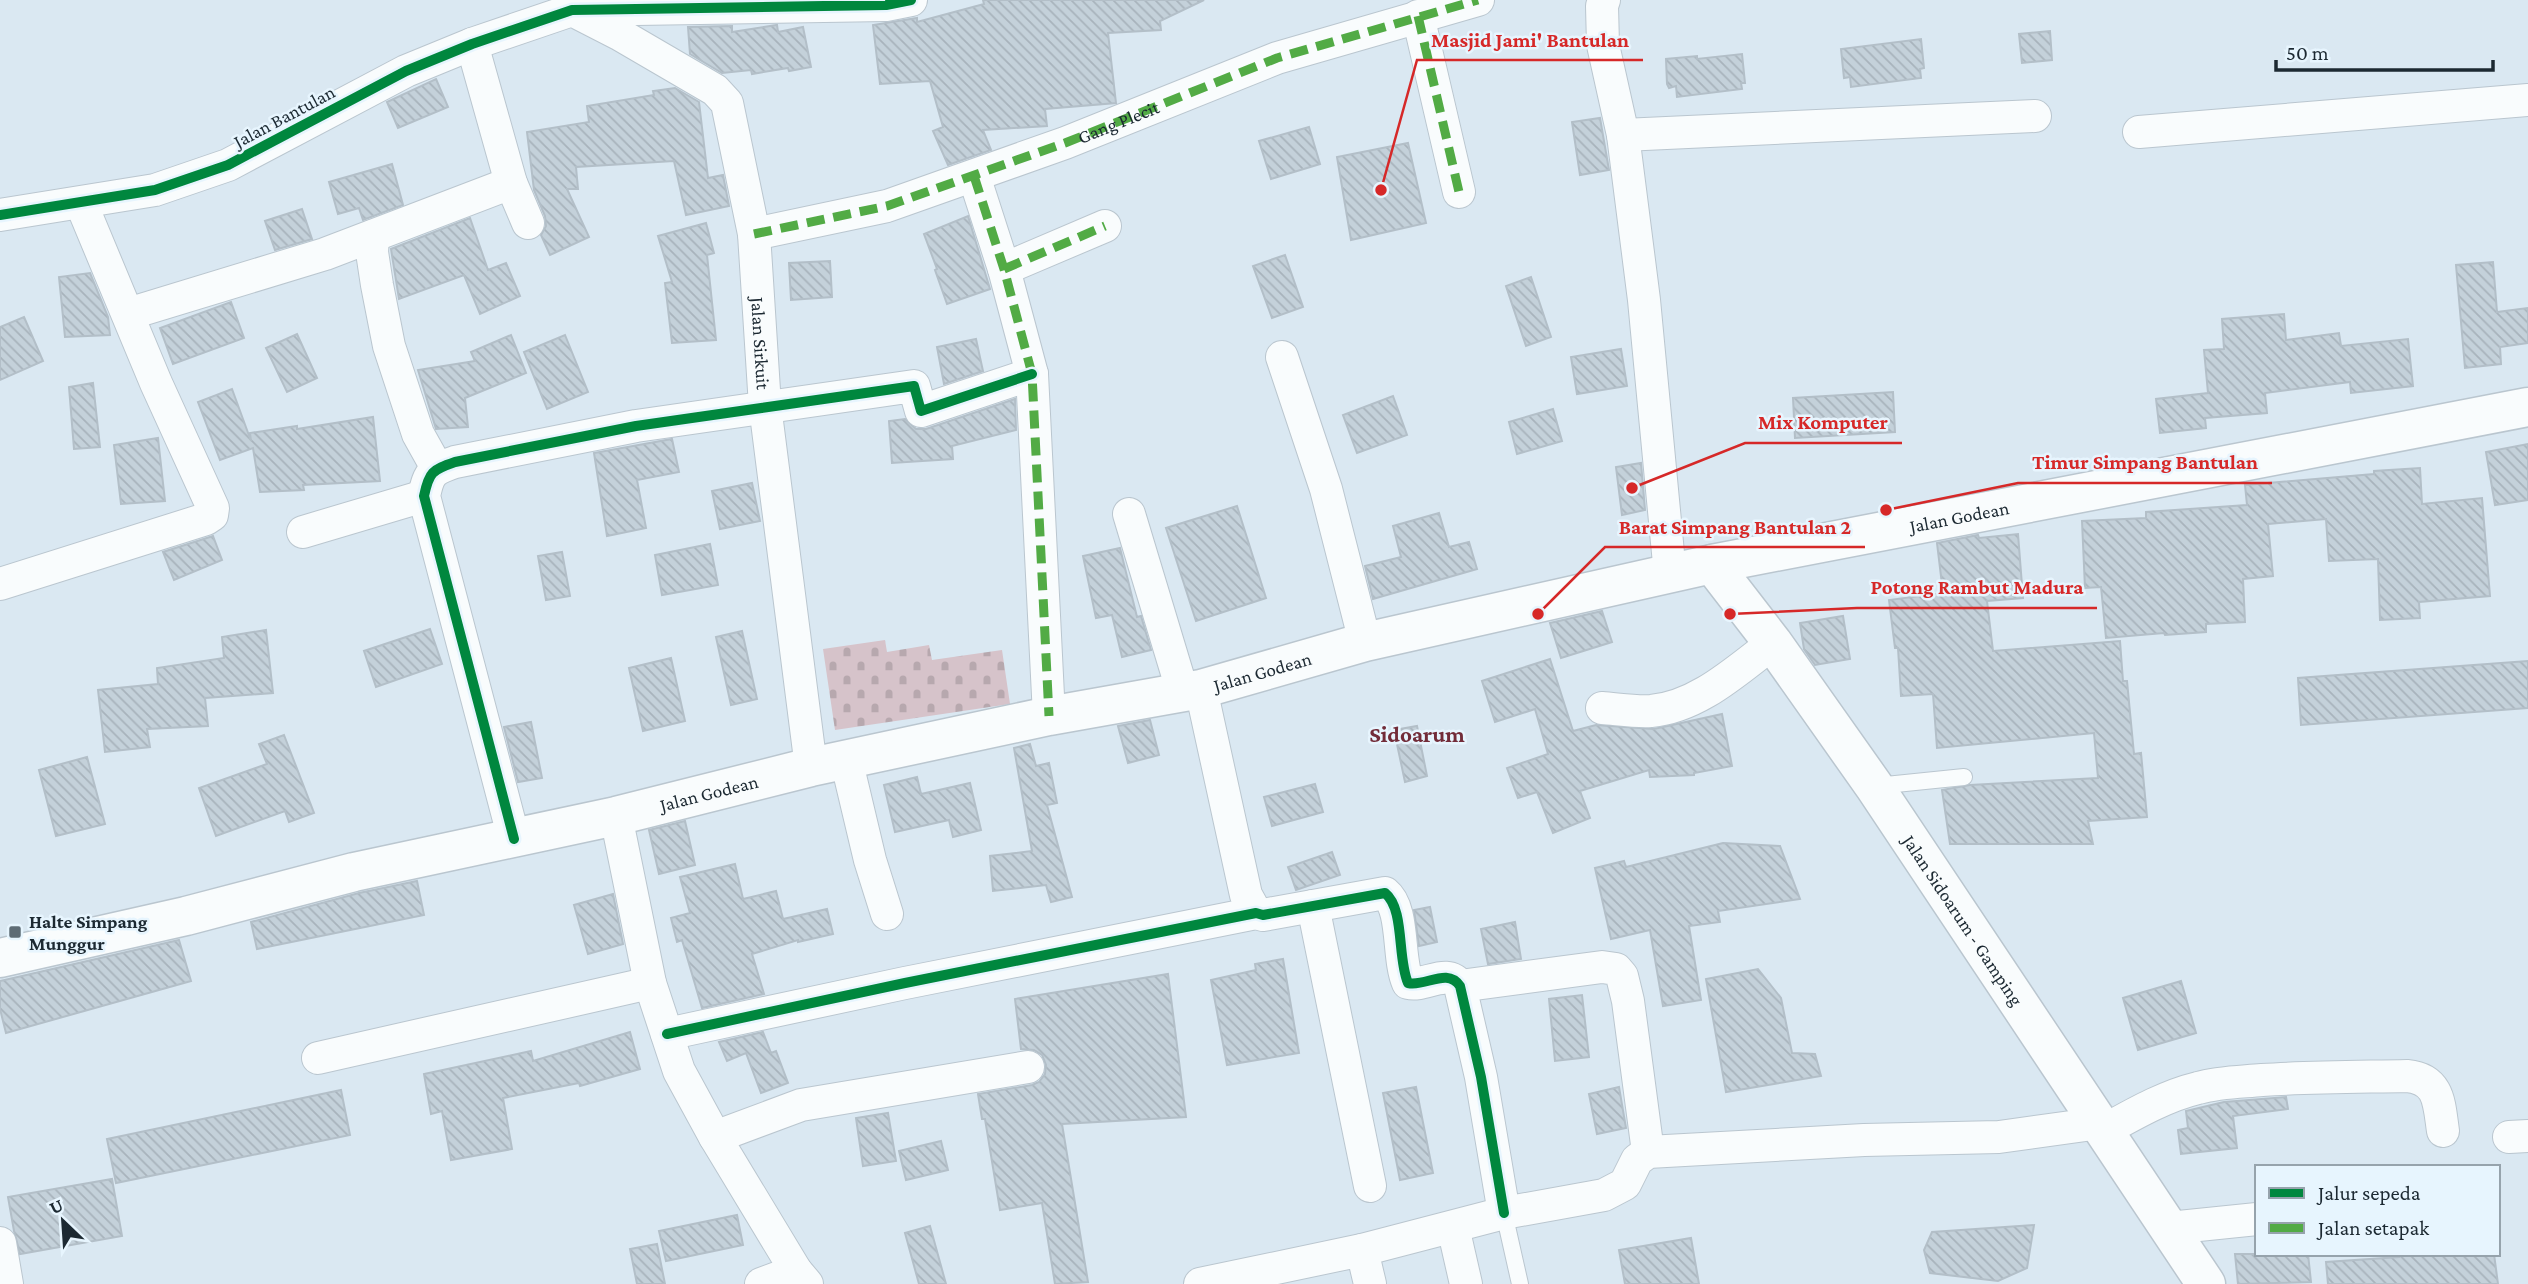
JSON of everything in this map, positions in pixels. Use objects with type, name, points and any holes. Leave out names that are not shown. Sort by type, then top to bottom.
[{"type":"main road","name":"Jalan Godean","points":[[0,958],[186,916],[354,872],[616,817],[829,763],[1049,716],[1192,691],[1365,642],[1712,564],[2528,407]]},
{"type":"main road","name":"Jalan Sidoarum - Gamping","points":[[1712,564],[1773,643],[1874,786],[2206,1284]]},
{"type":"street","name":"Jalan Bantulan","points":[[0,215],[155,190],[228,165],[406,71],[571,5],[886,5],[911,0]]},
{"type":"street","name":"Gang Plecit","points":[[754,234],[887,206],[1065,144],[1277,58],[1478,0]]},
{"type":"street","points":[[1604,0],[1603,44],[1623,135],[1644,300],[1670,574]]},
{"type":"street","name":"Jalan Sirkuit","points":[[571,5],[715,90],[727,103],[754,234],[765,406],[829,763],[870,860],[887,914]]},
{"type":"street","points":[[1418,16],[1459,192]]},
{"type":"street","points":[[472,44],[511,183],[528,223]]},
{"type":"street","points":[[2139,132],[2528,100]]},
{"type":"street","points":[[1623,135],[2035,116]]},
{"type":"street","points":[[974,176],[1004,269],[1032,374],[1049,716]]},
{"type":"street","points":[[128,314],[325,254],[511,183]]},
{"type":"street","points":[[0,584],[212,515],[213,508],[156,383],[81,203]]},
{"type":"street","points":[[1004,269],[1105,226]]},
{"type":"street","points":[[373,236],[372,252],[377,285],[390,346],[431,482],[514,839]]},
{"type":"street","points":[[1282,357],[1326,489],[1365,642]]},
{"type":"street","points":[[303,533],[431,482],[455,462],[636,426],[914,386],[921,411],[1032,374]]},
{"type":"street","points":[[1129,514],[1192,691],[1246,895],[1256,914]]},
{"type":"street","points":[[1602,708],[1650,711],[1680,705],[1719,683],[1773,643]]},
{"type":"street","points":[[616,817],[650,983],[679,1071],[715,1137],[802,1278],[761,1284]]},
{"type":"street","points":[[667,1034],[905,983],[1256,914],[1263,915],[1385,893],[1393,901],[1408,983],[1450,977],[1460,986],[1481,1077],[1504,1213]]},
{"type":"street","points":[[1313,906],[1370,1185]]},
{"type":"street","points":[[1460,986],[1602,967],[1616,969],[1622,976],[1628,1001],[1648,1152]]},
{"type":"street","points":[[318,1058],[650,983]]},
{"type":"street","points":[[715,1137],[801,1105],[1028,1067]]},
{"type":"street","points":[[1200,1284],[1362,1250],[1504,1213],[1604,1195],[1625,1184],[1637,1160],[1648,1152],[1864,1140],[1999,1137],[2102,1126],[2196,1088],[2219,1083],[2300,1078],[2422,1077],[2433,1087],[2443,1131]]},
{"type":"street","points":[[2169,1228],[2255,1219]]},
{"type":"street","points":[[1453,1227],[1466,1284]]},
{"type":"street","points":[[0,1243],[4,1281]]},
{"type":"street","points":[[1362,1250],[1370,1284]]},
{"type":"lane","points":[[1874,786],[1964,777]]},
{"type":"lane","points":[[1504,1213],[1520,1284]]},
{"type":"green space","points":[[885,640],[887,652],[929,645],[932,660],[1002,650],[1010,704],[835,730],[823,649]]},
{"type":"building","points":[[983,0],[1204,0],[1160,21],[1161,30],[1108,33],[1116,103],[1045,109],[1047,126],[983,130],[991,150],[948,165],[933,131],[943,127],[930,81],[880,84],[873,25],[917,18],[917,22],[984,4]]},
{"type":"building","points":[[777,25],[778,32],[803,27],[811,67],[752,74],[751,70],[722,73],[690,54],[688,27],[732,26],[732,32]]},
{"type":"building","points":[[2050,31],[2052,60],[2022,63],[2019,34]]},
{"type":"building","points":[[1921,39],[1924,68],[1920,69],[1921,78],[1851,87],[1850,77],[1844,78],[1841,49]]},
{"type":"building","points":[[1742,54],[1745,83],[1741,83],[1742,89],[1677,97],[1676,86],[1669,88],[1667,84],[1666,59]]},
{"type":"building","points":[[436,79],[448,107],[398,128],[387,102]]},
{"type":"building","points":[[675,88],[699,102],[708,178],[723,175],[729,206],[686,215],[674,161],[576,167],[578,189],[567,189],[589,237],[550,255],[541,235],[546,226],[545,216],[534,190],[527,132],[589,122],[587,106],[654,95],[653,91]]},
{"type":"building","points":[[1600,118],[1609,170],[1580,175],[1572,122]]},
{"type":"building","points":[[1309,127],[1320,164],[1271,179],[1259,141]]},
{"type":"building","points":[[1408,143],[1426,223],[1351,240],[1337,157]]},
{"type":"building","points":[[392,164],[403,205],[363,220],[359,208],[338,214],[329,182]]},
{"type":"building","points":[[302,209],[312,239],[275,250],[265,221]]},
{"type":"building","points":[[968,216],[990,289],[947,304],[924,234]]},
{"type":"building","points":[[470,218],[488,270],[506,263],[520,296],[480,314],[464,275],[399,299],[391,249]]},
{"type":"building","points":[[706,223],[714,253],[707,255],[716,340],[672,343],[665,283],[672,282],[658,236]]},
{"type":"building","points":[[1285,255],[1303,307],[1272,318],[1253,266]]},
{"type":"building","points":[[830,261],[832,297],[791,300],[789,263]]},
{"type":"building","points":[[2493,262],[2497,312],[2528,308],[2528,343],[2500,347],[2501,364],[2465,368],[2456,265]]},
{"type":"building","points":[[90,273],[108,317],[110,335],[65,337],[59,277]]},
{"type":"building","points":[[1531,277],[1551,337],[1526,346],[1506,286]]},
{"type":"building","points":[[231,302],[244,338],[173,364],[160,328]]},
{"type":"building","points":[[2284,314],[2286,340],[2339,333],[2341,346],[2408,339],[2413,386],[2351,393],[2350,382],[2265,393],[2267,413],[2205,418],[2206,428],[2160,433],[2156,399],[2208,393],[2204,350],[2224,349],[2222,319]]},
{"type":"building","points":[[24,317],[43,361],[0,380],[0,327]]},
{"type":"building","points":[[297,334],[317,378],[287,392],[266,348]]},
{"type":"building","points":[[511,335],[526,373],[465,398],[468,427],[436,429],[418,370],[475,361],[471,352]]},
{"type":"building","points":[[565,335],[588,392],[547,409],[524,352]]},
{"type":"building","points":[[976,339],[983,371],[944,384],[937,347]]},
{"type":"building","points":[[1621,349],[1627,386],[1577,394],[1571,357]]},
{"type":"building","points":[[93,383],[100,447],[74,449],[69,387]]},
{"type":"building","points":[[232,389],[251,441],[250,433],[373,417],[380,481],[303,485],[304,490],[260,492],[253,448],[220,460],[198,402]]},
{"type":"building","points":[[1893,392],[1895,432],[1795,438],[1793,398]]},
{"type":"building","points":[[1393,396],[1407,435],[1357,453],[1343,415]]},
{"type":"building","points":[[1015,399],[1016,430],[952,446],[953,459],[892,463],[889,421],[905,419],[916,429],[926,429]]},
{"type":"building","points":[[1553,409],[1562,441],[1517,454],[1509,422]]},
{"type":"building","points":[[158,438],[165,501],[121,504],[114,445]]},
{"type":"building","points":[[672,439],[679,472],[637,480],[646,528],[607,536],[594,453]]},
{"type":"building","points":[[2528,444],[2528,500],[2495,505],[2486,452]]},
{"type":"building","points":[[1641,463],[1645,510],[1622,515],[1616,467]]},
{"type":"building","points":[[2420,468],[2422,504],[2482,498],[2490,596],[2419,602],[2420,618],[2380,620],[2378,559],[2329,561],[2326,519],[2268,524],[2273,576],[2243,579],[2245,622],[2206,624],[2206,632],[2106,638],[2101,587],[2085,588],[2082,521],[2146,518],[2146,512],[2247,505],[2245,485]]},
{"type":"building","points":[[752,483],[760,521],[720,529],[712,491]]},
{"type":"building","points":[[1237,506],[1266,598],[1196,621],[1166,528]]},
{"type":"building","points":[[1439,513],[1449,547],[1469,542],[1477,569],[1373,599],[1365,566],[1401,557],[1393,526]]},
{"type":"building","points":[[2018,534],[2023,598],[1987,601],[1993,651],[2120,641],[2134,754],[2141,753],[2147,817],[2088,821],[2093,844],[1950,844],[1942,790],[1970,785],[2098,778],[2094,733],[1937,748],[1933,694],[1901,696],[1898,648],[1895,648],[1889,600],[1943,593],[1937,543],[1978,535],[1979,538]]},
{"type":"building","points":[[213,536],[222,560],[174,580],[163,552]]},
{"type":"building","points":[[710,544],[718,585],[662,595],[655,555]]},
{"type":"building","points":[[1120,548],[1137,617],[1141,616],[1151,650],[1122,657],[1112,615],[1096,618],[1083,556]]},
{"type":"building","points":[[562,552],[570,596],[546,600],[538,556]]},
{"type":"building","points":[[1602,611],[1612,642],[1561,658],[1550,623]]},
{"type":"building","points":[[1843,616],[1850,659],[1815,665],[1804,649],[1800,623]]},
{"type":"building","points":[[430,629],[442,664],[376,687],[364,651]]},
{"type":"building","points":[[266,630],[273,693],[205,698],[208,726],[147,729],[150,747],[105,752],[98,690],[158,684],[157,668],[224,658],[222,637]]},
{"type":"building","points":[[742,631],[757,699],[731,705],[716,637]]},
{"type":"building","points":[[671,658],[685,721],[643,731],[629,668]]},
{"type":"building","points":[[1550,659],[1573,731],[1596,725],[1654,729],[1722,714],[1732,766],[1694,775],[1650,777],[1649,770],[1580,791],[1590,818],[1553,833],[1537,792],[1518,798],[1507,768],[1548,754],[1535,709],[1495,722],[1482,681]]},
{"type":"building","points":[[2528,661],[2528,708],[2301,725],[2298,678]]},
{"type":"building","points":[[1150,720],[1159,755],[1128,763],[1118,726]]},
{"type":"building","points":[[531,722],[542,778],[518,782],[504,727]]},
{"type":"building","points":[[1417,726],[1427,776],[1405,782],[1394,730]]},
{"type":"building","points":[[284,735],[314,813],[289,822],[285,811],[216,836],[199,788],[267,764],[259,744]]},
{"type":"building","points":[[1030,744],[1036,766],[1049,763],[1057,803],[1047,805],[1072,897],[1051,902],[1046,885],[993,891],[990,856],[1032,851],[1014,748]]},
{"type":"building","points":[[87,757],[105,824],[56,836],[39,770]]},
{"type":"building","points":[[917,777],[921,794],[970,783],[981,830],[953,837],[949,820],[895,832],[884,785]]},
{"type":"building","points":[[1315,784],[1323,812],[1272,826],[1264,797]]},
{"type":"building","points":[[685,821],[695,865],[659,874],[649,830]]},
{"type":"building","points":[[1723,843],[1780,846],[1800,899],[1718,911],[1720,922],[1689,926],[1701,1000],[1663,1006],[1650,930],[1611,939],[1595,868],[1624,861],[1626,867]]},
{"type":"building","points":[[1332,852],[1340,875],[1296,890],[1288,867]]},
{"type":"building","points":[[735,864],[743,899],[776,891],[783,919],[827,909],[833,934],[798,940],[752,954],[764,994],[702,1008],[682,940],[677,942],[671,918],[690,913],[680,877]]},
{"type":"building","points":[[417,881],[424,915],[257,949],[251,922],[359,893]]},
{"type":"building","points":[[613,894],[623,944],[588,954],[574,905]]},
{"type":"building","points":[[1430,907],[1437,942],[1419,946],[1414,910]]},
{"type":"building","points":[[1515,922],[1521,959],[1488,964],[1481,929]]},
{"type":"building","points":[[179,940],[191,981],[6,1033],[0,1009],[0,981]]},
{"type":"building","points":[[1283,959],[1299,1053],[1227,1065],[1211,980],[1256,970],[1255,964]]},
{"type":"building","points":[[1758,969],[1781,998],[1792,1053],[1815,1054],[1821,1076],[1726,1092],[1706,979]]},
{"type":"building","points":[[1168,974],[1186,1117],[1062,1124],[1088,1282],[1055,1284],[1042,1203],[1000,1210],[985,1119],[982,1119],[978,1094],[1032,1085],[1039,1082],[1045,1074],[1046,1065],[1042,1055],[1034,1050],[1021,1049],[1015,999]]},
{"type":"building","points":[[2181,981],[2196,1033],[2138,1050],[2123,998]]},
{"type":"building","points":[[1582,995],[1589,1057],[1555,1061],[1549,999]]},
{"type":"building","points":[[630,1032],[640,1069],[580,1086],[579,1083],[503,1098],[512,1149],[451,1160],[442,1111],[431,1114],[424,1074],[531,1051],[533,1061]]},
{"type":"building","points":[[763,1032],[771,1053],[776,1051],[788,1083],[761,1093],[746,1053],[727,1061],[719,1042]]},
{"type":"building","points":[[1416,1087],[1433,1173],[1400,1180],[1383,1093]]},
{"type":"building","points":[[1619,1087],[1626,1128],[1597,1134],[1589,1094]]},
{"type":"building","points":[[341,1090],[350,1135],[116,1183],[107,1139]]},
{"type":"building","points":[[2286,1097],[2288,1109],[2233,1116],[2237,1148],[2181,1154],[2178,1130],[2188,1128],[2186,1111],[2224,1102]]},
{"type":"building","points":[[888,1113],[896,1161],[863,1166],[856,1118]]},
{"type":"building","points":[[941,1141],[948,1170],[906,1180],[899,1151]]},
{"type":"building","points":[[112,1179],[122,1236],[20,1254],[8,1197]]},
{"type":"building","points":[[737,1215],[743,1245],[666,1261],[659,1231]]},
{"type":"building","points":[[2034,1225],[2027,1268],[1998,1281],[1930,1273],[1924,1250],[1932,1232]]},
{"type":"building","points":[[930,1226],[946,1284],[919,1284],[905,1233]]},
{"type":"building","points":[[1691,1238],[1699,1284],[1625,1284],[1619,1250]]},
{"type":"building","points":[[657,1244],[665,1284],[637,1284],[630,1249]]},
{"type":"building","points":[[2235,1254],[2308,1256],[2311,1282],[2238,1284]]},
{"type":"building","points":[[2494,1256],[2498,1284],[2328,1284],[2326,1262],[2399,1257]]},
{"type":"marked path","points":[[754,234],[887,206],[1065,143],[1277,58],[1478,0]]},
{"type":"marked path","points":[[1418,16],[1459,192]]},
{"type":"marked path","points":[[974,176],[1004,269],[1032,374],[1049,716]]},
{"type":"marked path","points":[[1004,269],[1105,226]]},
{"type":"cycle path","points":[[0,215],[155,190],[228,165],[406,71],[472,44],[572,10],[886,5],[911,0]]},
{"type":"cycle path","points":[[514,839],[424,496],[433,473],[455,462],[636,426],[914,386],[921,411],[1032,374]]},
{"type":"cycle path","points":[[667,1034],[1256,913],[1263,915],[1385,893],[1395,910],[1408,983],[1449,978],[1460,986],[1481,1077],[1504,1213]]},
{"type":"place","name":"Masjid Jami' Bantulan","points":[[1381,190]]},
{"type":"place","name":"Mix Komputer","points":[[1632,488]]},
{"type":"place","name":"Timur Simpang Bantulan","points":[[1886,510]]},
{"type":"place","name":"Barat Simpang Bantulan 2","points":[[1538,614]]},
{"type":"place","name":"Potong Rambut Madura","points":[[1730,614]]},
{"type":"place","name":"Halte Simpang Munggur","points":[[15,932]]},
{"type":"district","name":"Sidoarum","points":[[1417,734]]}]
